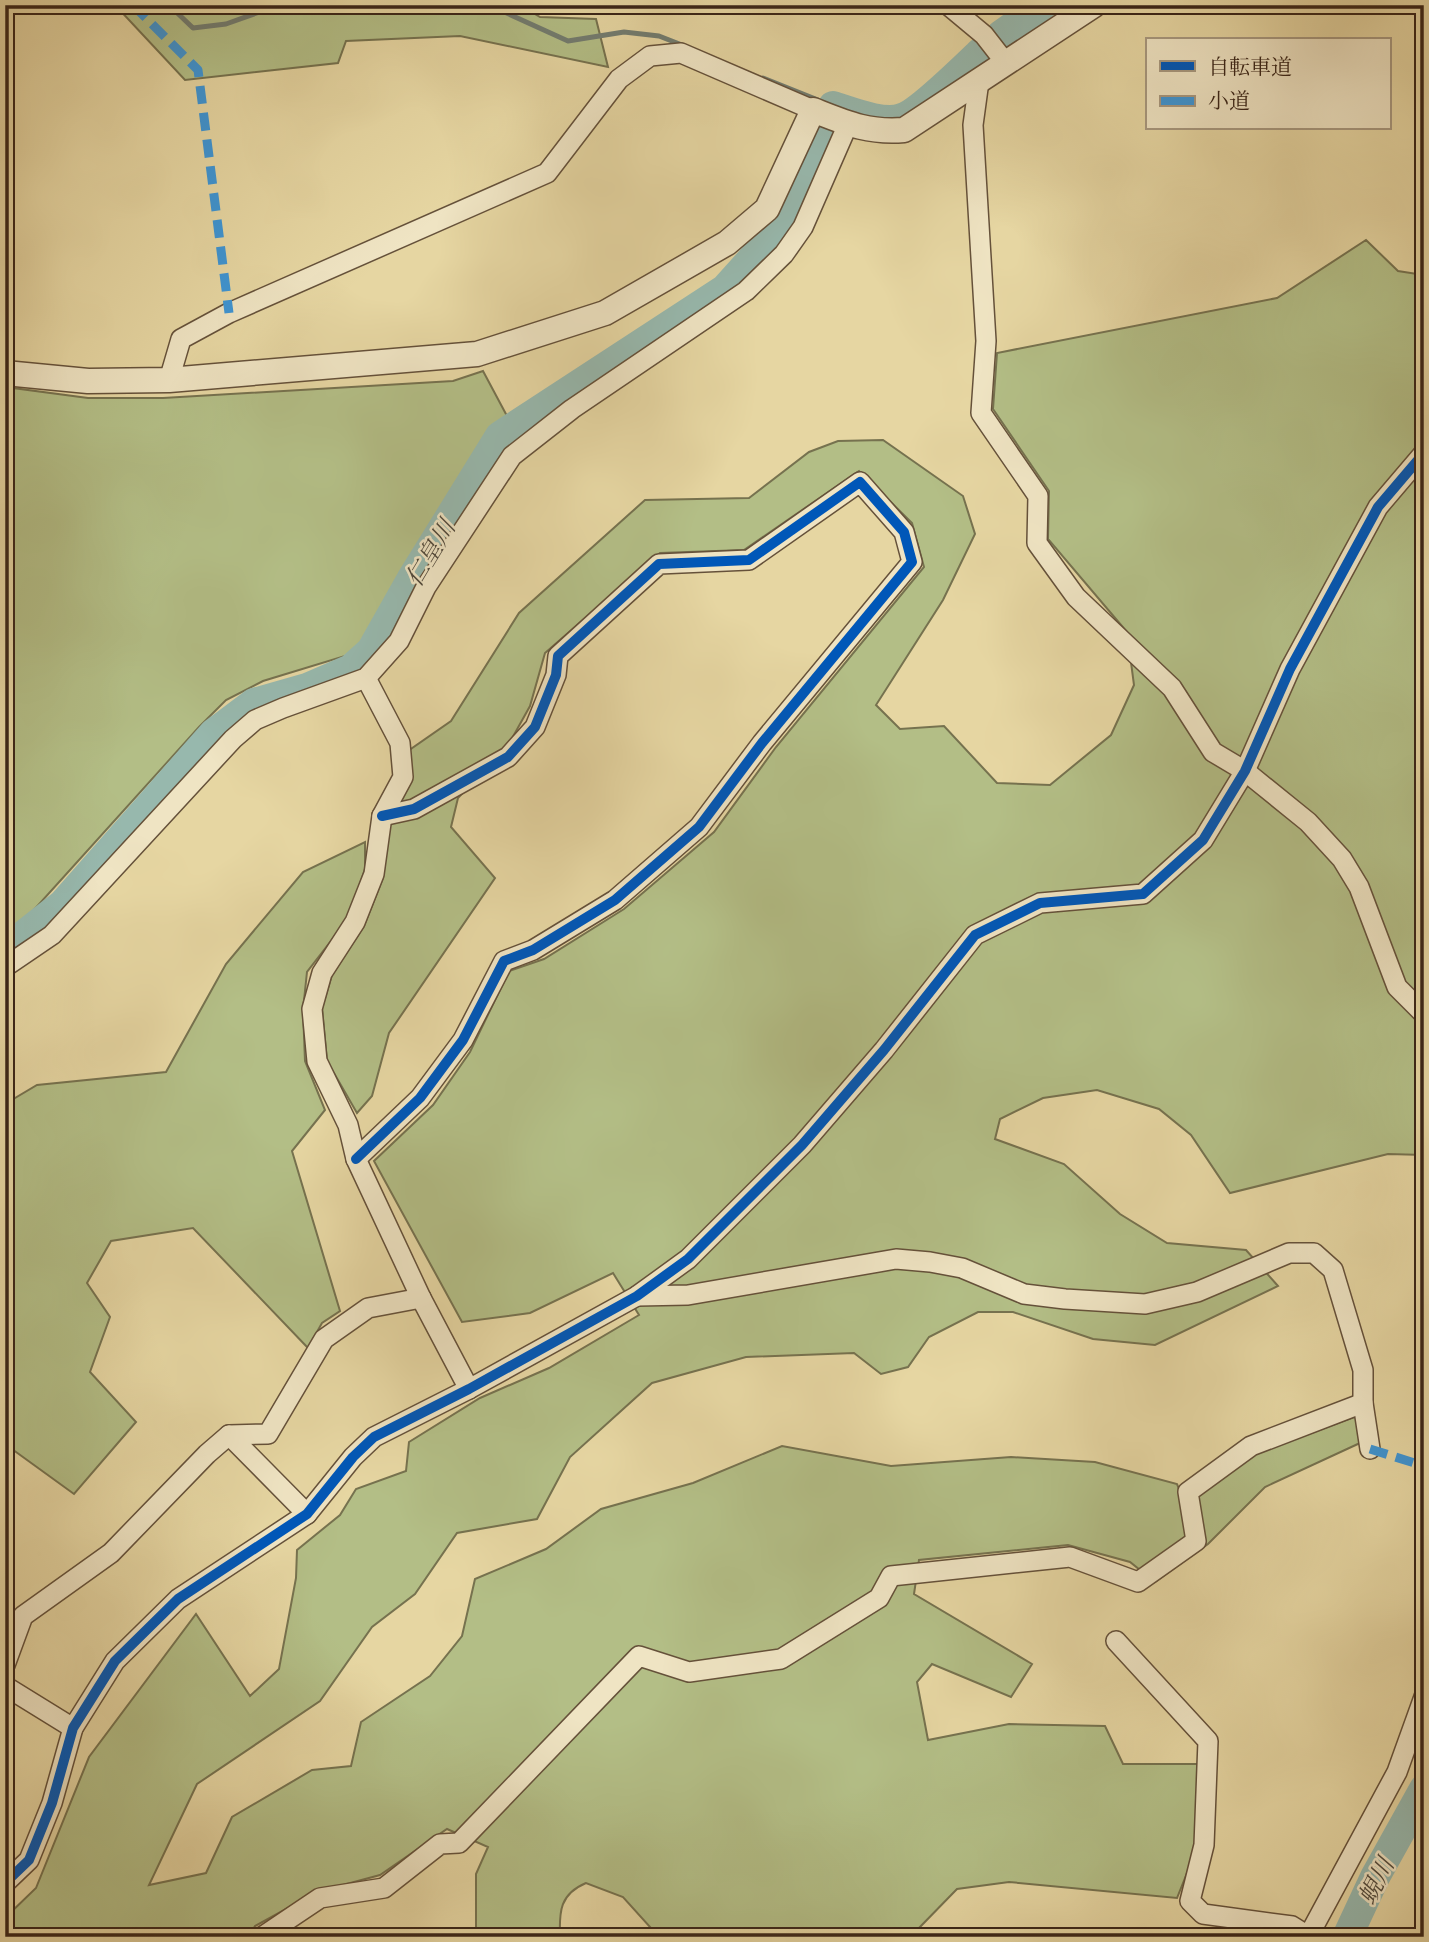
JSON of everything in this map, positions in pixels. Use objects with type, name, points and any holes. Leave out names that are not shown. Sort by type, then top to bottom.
[{"type":"street","points":[[948,5],[984,35],[1005,62]]},
{"type":"street","points":[[169,380],[181,339],[229,313],[547,173],[619,79],[650,57],[681,53],[848,124],[879,132],[904,130],[1094,5]]},
{"type":"street","points":[[979,80],[973,125],[986,341],[981,413],[1038,496],[1037,543],[1076,597],[1172,688],[1213,752],[1245,771],[1308,822],[1342,859],[1359,887],[1397,987],[1424,1014]]},
{"type":"street","points":[[5,373],[88,381],[169,380],[477,354],[606,313],[727,243],[767,209],[813,110]]},
{"type":"street","points":[[5,967],[52,935],[233,739],[255,720],[366,678],[399,641],[426,587],[512,456],[572,409],[747,291],[784,254],[803,227],[848,124]]},
{"type":"street","points":[[5,1883],[29,1860],[52,1803],[72,1728],[115,1661],[178,1599],[307,1514],[353,1457],[374,1437],[469,1389],[637,1296],[688,1259],[803,1145],[884,1050],[975,935],[1040,903],[1143,894],[1202,840],[1245,771],[1290,669],[1378,508],[1424,453]]},
{"type":"street","points":[[356,1159],[420,1098],[463,1040],[504,961],[533,950],[615,900],[699,827],[762,743],[912,562],[904,532],[860,482],[749,560],[659,564],[558,656],[556,675],[535,727],[508,757],[414,809],[383,816]]},
{"type":"street","points":[[366,678],[400,743],[403,778],[383,816],[374,874],[355,922],[322,973],[312,1009],[317,1061],[348,1125],[356,1159],[421,1298],[469,1389]]},
{"type":"street","points":[[637,1296],[688,1295],[897,1259],[962,1268],[1024,1294],[1145,1304],[1197,1292],[1289,1253],[1314,1253],[1333,1270],[1363,1370],[1363,1403],[1370,1449]]},
{"type":"street","points":[[5,1665],[23,1616],[111,1553],[207,1454],[229,1435],[268,1434],[324,1339],[368,1308],[421,1298]]},
{"type":"street","points":[[262,1937],[320,1898],[384,1888],[440,1844],[459,1843],[639,1656],[689,1672],[781,1660],[879,1598],[891,1576],[1070,1556],[1138,1581],[1196,1541],[1188,1492],[1251,1446],[1363,1403]]},
{"type":"street","points":[[229,1435],[307,1514]]},
{"type":"street","points":[[1116,1641],[1208,1741],[1204,1845],[1191,1901],[1203,1914],[1292,1926],[1308,1936],[1397,1772],[1424,1697]]},
{"type":"street","points":[[5,1686],[72,1728]]},
{"type":"green space","points":[[115,5],[227,5],[232,8],[240,5],[520,5],[540,17],[596,19],[608,67],[460,36],[346,41],[338,63],[185,80]]},
{"type":"green space","points":[[1366,240],[1398,271],[1424,275],[1424,1155],[1388,1154],[1230,1193],[1191,1135],[1159,1109],[1097,1090],[1043,1098],[1000,1119],[995,1139],[1064,1164],[1120,1214],[1167,1243],[1246,1250],[1278,1286],[1155,1345],[1093,1339],[1013,1312],[978,1312],[929,1337],[908,1367],[881,1374],[854,1353],[746,1357],[652,1383],[570,1457],[537,1519],[457,1533],[415,1594],[372,1627],[320,1701],[197,1784],[149,1885],[206,1873],[232,1817],[312,1770],[351,1766],[361,1722],[430,1676],[462,1636],[475,1579],[546,1549],[601,1509],[693,1483],[782,1446],[891,1466],[1011,1457],[1095,1462],[1177,1484],[1184,1501],[1255,1454],[1362,1414],[1360,1443],[1265,1487],[1208,1544],[1155,1582],[1130,1562],[1068,1545],[919,1560],[914,1594],[1032,1664],[1011,1697],[932,1664],[917,1682],[928,1740],[1009,1724],[1105,1726],[1123,1764],[1198,1764],[1199,1843],[1177,1898],[1009,1882],[957,1889],[917,1930],[895,1937],[659,1937],[623,1897],[586,1883],[571,1892],[563,1904],[560,1937],[476,1937],[476,1874],[488,1847],[447,1829],[380,1875],[317,1892],[255,1926],[249,1937],[5,1937],[5,1918],[36,1888],[89,1757],[196,1614],[250,1696],[279,1669],[296,1578],[297,1550],[340,1515],[356,1489],[406,1471],[409,1442],[480,1398],[549,1368],[639,1315],[613,1273],[530,1313],[462,1322],[374,1161],[433,1105],[470,1052],[509,971],[544,959],[624,909],[714,832],[776,747],[924,567],[912,523],[859,471],[744,550],[660,553],[545,653],[530,706],[510,742],[458,798],[451,827],[495,878],[389,1033],[372,1096],[357,1113],[327,1061],[322,1008],[332,975],[364,926],[383,878],[390,824],[412,779],[408,751],[451,721],[519,613],[645,500],[749,498],[809,452],[838,441],[883,440],[963,496],[975,534],[943,600],[876,705],[900,729],[944,726],[997,783],[1050,785],[1111,735],[1134,685],[1127,632],[1048,539],[1049,491],[993,409],[997,353],[1277,298]]},
{"type":"green space","points":[[483,371],[507,416],[355,653],[263,681],[226,700],[14,932],[5,938],[5,387],[88,398],[163,398],[453,381]]},
{"type":"green space","points":[[365,842],[365,869],[348,919],[307,972],[303,1010],[305,1061],[325,1110],[292,1151],[340,1311],[322,1323],[308,1348],[193,1228],[111,1241],[87,1283],[110,1317],[90,1372],[136,1422],[74,1494],[5,1444],[5,1104],[37,1085],[166,1072],[226,964],[303,872]]},
{"type":"waterway","points":[[169,5],[193,28],[226,24],[279,5]]},
{"type":"waterway","points":[[489,5],[568,41],[624,32],[659,36],[682,45]]},
{"type":"waterway","name":"仁皇川","points":[[1001,35],[1043,5]]},
{"type":"waterway","name":"仁皇川","points":[[833,106],[877,119],[902,118],[931,99],[981,52]]},
{"type":"waterway","points":[[763,78],[818,100]]},
{"type":"waterway","name":"仁皇川","points":[[5,950],[63,904],[214,733],[254,703],[307,688],[351,669],[371,651],[411,580],[500,436],[725,289],[780,228],[825,130]]},
{"type":"waterway","name":"蜆川","points":[[1347,1937],[1375,1877],[1424,1789]]},
{"type":"marked path","points":[[133,5],[198,70],[229,313]]},
{"type":"marked path","points":[[1370,1449],[1424,1466]]},
{"type":"cycle path","points":[[5,1883],[29,1860],[52,1803],[73,1728],[115,1661],[178,1599],[307,1514],[353,1457],[374,1437],[469,1389],[637,1296],[688,1259],[802,1145],[884,1050],[975,935],[1040,903],[1143,894],[1203,840],[1245,771],[1290,669],[1378,507],[1424,453]]},
{"type":"cycle path","points":[[356,1159],[420,1098],[463,1040],[504,961],[533,950],[615,900],[699,827],[762,743],[912,562],[904,532],[860,482],[749,560],[659,564],[558,656],[556,675],[535,727],[508,757],[414,809],[382,816]]}]
